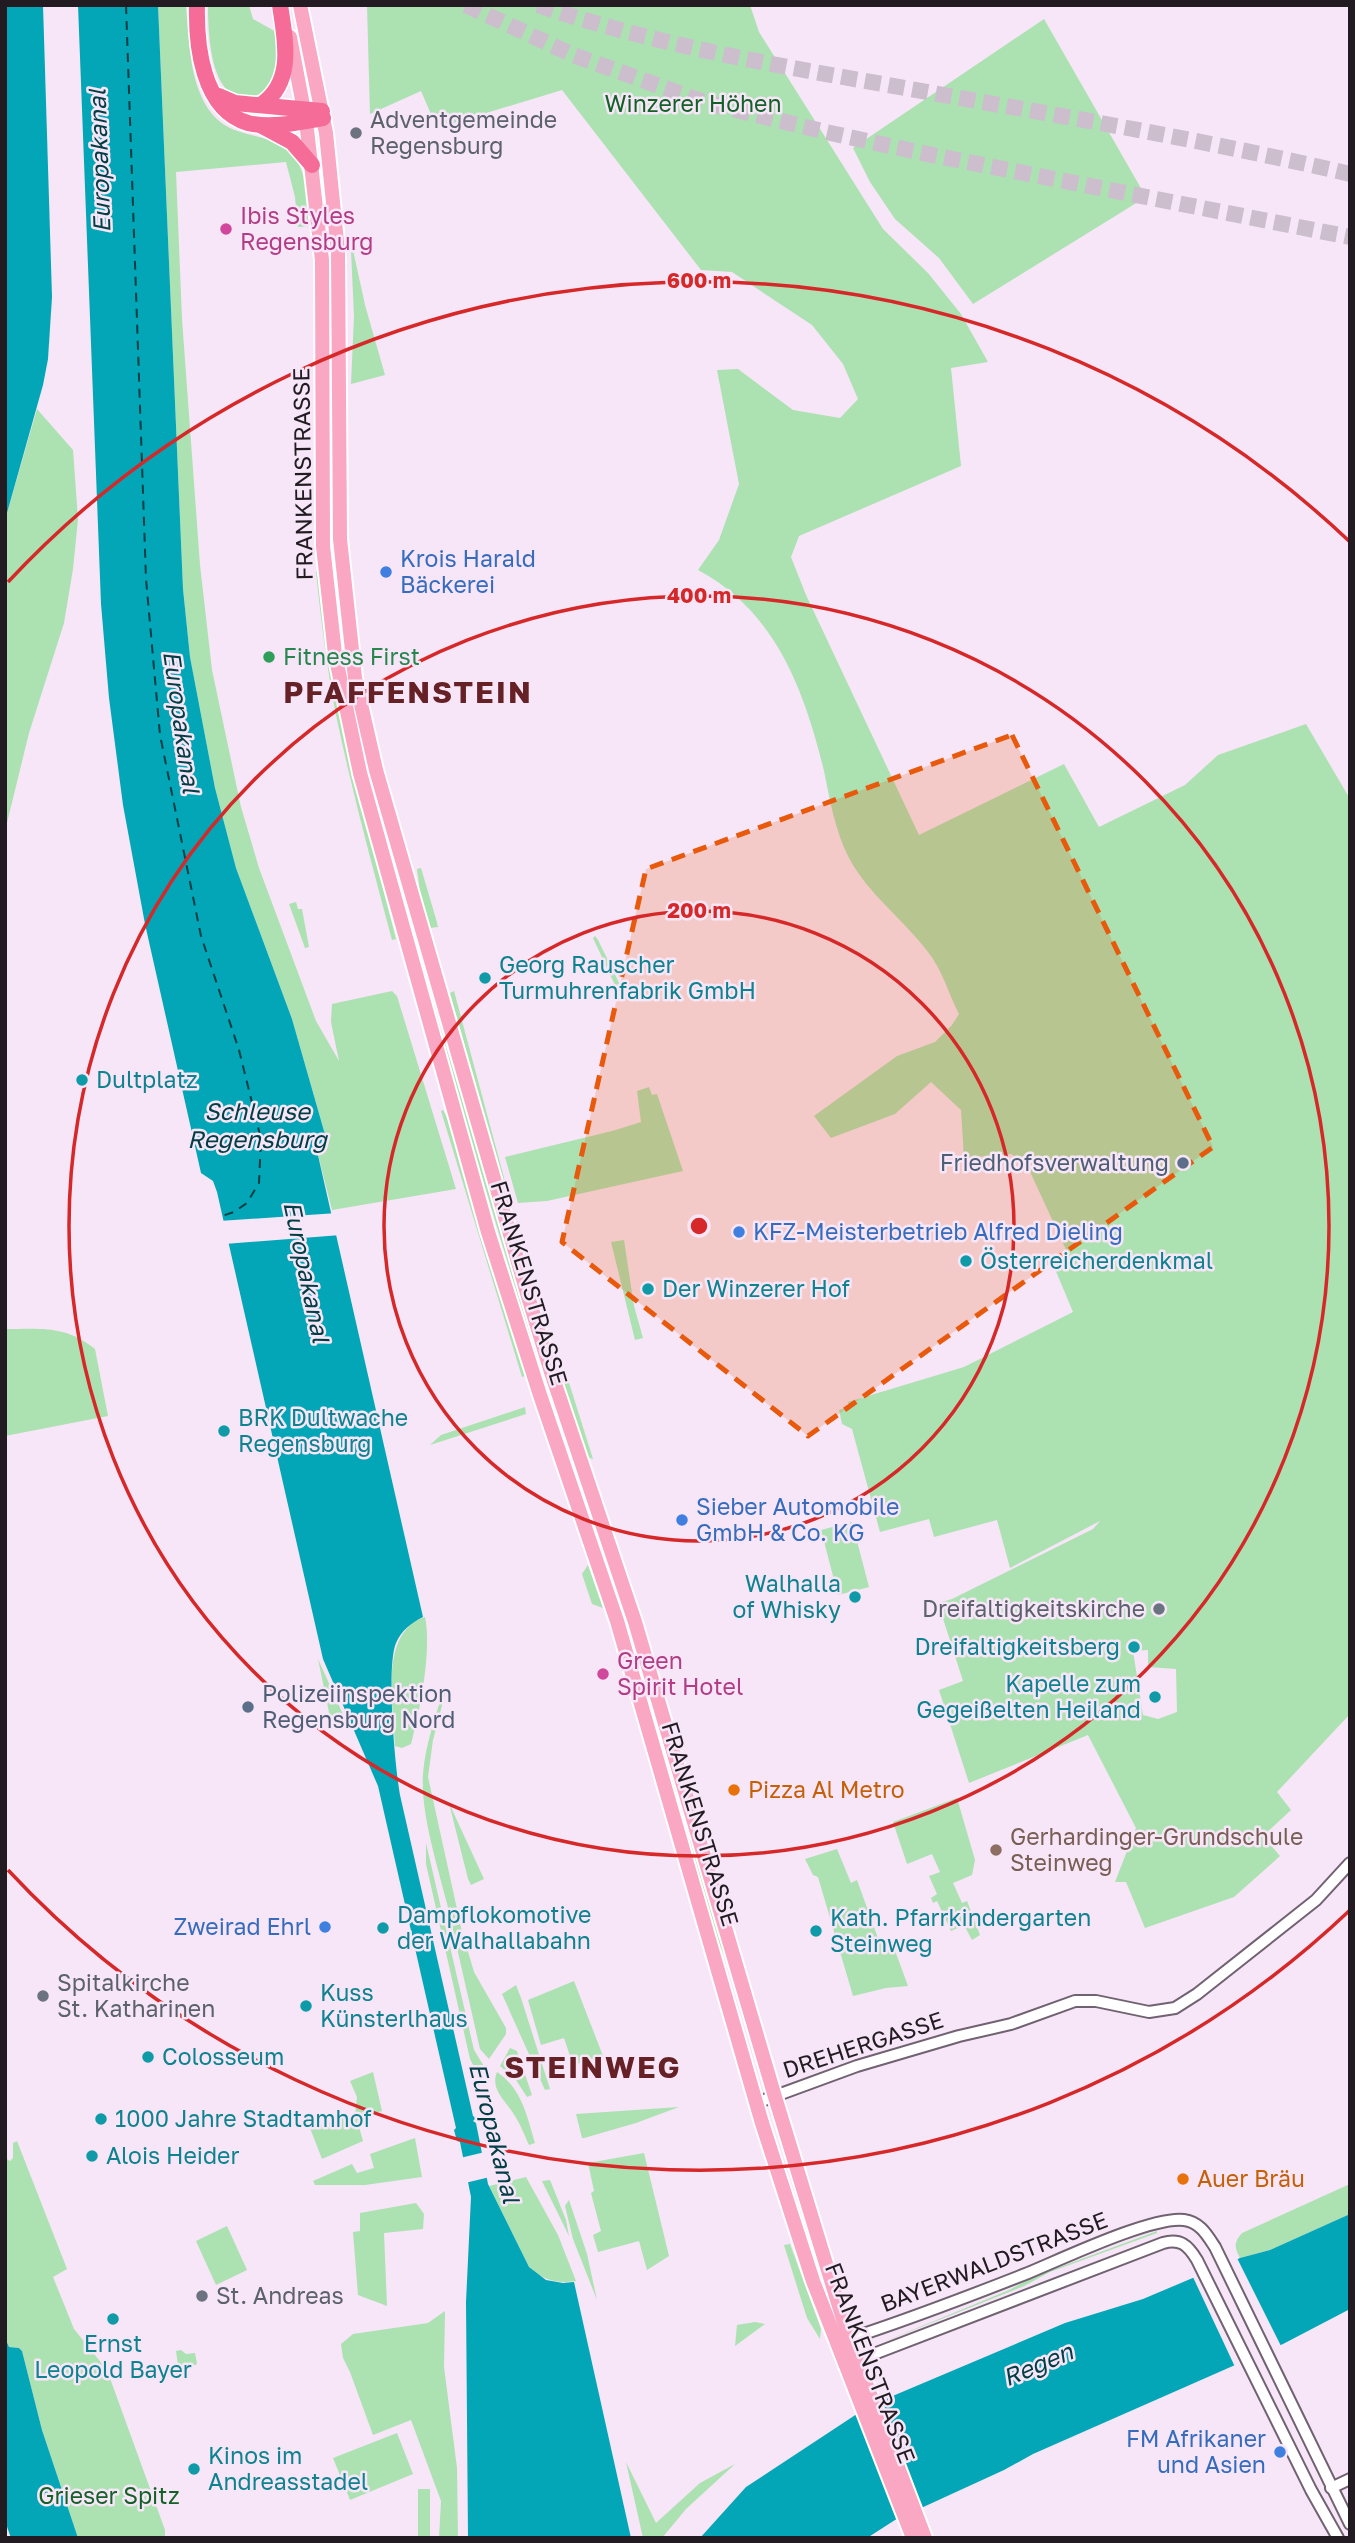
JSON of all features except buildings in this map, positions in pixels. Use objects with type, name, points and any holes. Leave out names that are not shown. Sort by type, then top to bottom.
[{"type":"highway","points":[[197,5],[198,40],[211,90],[236,118],[260,125],[292,142],[312,165]]},
{"type":"highway","points":[[262,104],[271,98],[284,72],[286,57],[281,5]]},
{"type":"highway","points":[[211,90],[235,103],[262,104],[305,115]]},
{"type":"highway","points":[[260,125],[305,115],[323,115]]},
{"type":"main road","name":"FRANKENSTRASSE","points":[[281,5],[305,115],[322,260],[323,546],[335,654],[350,728],[413,967],[488,1232],[617,1620],[756,2103],[813,2281],[843,2341]]},
{"type":"main road","name":"FRANKENSTRASSE","points":[[300,5],[323,115],[338,252],[340,539],[351,650],[376,770],[527,1293],[635,1622],[775,2097],[843,2341],[925,2538]]},
{"type":"main road","name":"FRANKENSTRASSE","points":[[858,2381],[913,2538]]},
{"type":"street","name":"DREHERGASSE","points":[[756,2103],[857,2066],[1011,2024],[1075,2001],[1096,2001],[1133,2010],[1161,2012],[1175,2008],[1316,1900],[1350,1863]]},
{"type":"street","name":"BAYERWALDSTRASSE","points":[[843,2341],[1021,2276],[1156,2222],[1185,2220],[1195,2223],[1205,2232],[1217,2251],[1331,2488]]},
{"type":"street","name":"BAYERWALDSTRASSE","points":[[851,2363],[1175,2240],[1186,2244],[1197,2260],[1338,2538]]},
{"type":"street","points":[[1350,2479],[1331,2488],[1350,2524]]},
{"type":"highlighted area","points":[[1012,735],[1213,1147],[808,1436],[562,1242],[646,869]]},
{"type":"green space","points":[[158,5],[186,5],[194,76],[212,114],[232,129],[270,140],[292,154],[307,188],[312,226],[298,227],[295,197],[286,162],[176,172],[182,319],[200,565],[212,670],[241,807],[259,868],[316,1021],[339,1061],[331,1022],[332,1004],[392,991],[397,996],[456,1189],[332,1210],[317,1151],[326,1138],[292,1019],[236,868],[215,788],[190,657],[183,589]]},
{"type":"green space","points":[[208,5],[249,5],[253,19],[278,33],[282,54],[273,87],[253,96],[238,96],[226,89],[218,76],[213,59]]},
{"type":"green space","name":"Winzerer Höhen","points":[[367,5],[750,5],[759,32],[883,229],[928,273],[961,314],[988,362],[951,368],[961,466],[799,536],[791,557],[806,595],[919,835],[1064,764],[1099,827],[1185,785],[1218,755],[1306,724],[1350,799],[1350,1714],[1277,1792],[1291,1810],[1263,1836],[1280,1856],[1234,1897],[1145,1928],[1126,1882],[1115,1882],[1136,1828],[1088,1735],[969,1783],[939,1690],[963,1681],[938,1603],[952,1599],[1093,1529],[1100,1521],[1010,1568],[997,1520],[934,1537],[929,1519],[880,1532],[852,1429],[842,1424],[839,1410],[849,1407],[848,1402],[964,1367],[1073,1312],[1055,1269],[1068,1254],[1026,1163],[1011,1154],[964,1158],[961,1110],[931,1082],[895,1114],[831,1138],[814,1116],[897,1056],[935,1042],[959,1014],[933,959],[866,883],[844,848],[807,711],[782,655],[747,607],[725,587],[698,570],[719,540],[739,484],[717,370],[738,369],[793,410],[840,418],[858,399],[843,364],[812,325],[732,272],[701,270],[562,90],[437,128],[421,91],[370,114]],"holes":[[[1148,1650],[1148,1667],[1176,1669],[1177,1712],[1158,1719],[1143,1715],[1133,1651]]]},
{"type":"green space","points":[[1044,19],[1146,197],[973,304],[939,258],[895,219],[870,182],[853,148]]},
{"type":"green space","points":[[329,242],[333,262],[337,565],[334,565],[331,539]]},
{"type":"green space","points":[[353,250],[385,375],[351,384],[354,316],[351,251]]},
{"type":"green space","points":[[37,409],[73,450],[78,519],[64,623],[29,733],[5,831],[5,520]]},
{"type":"green space","points":[[333,570],[338,570],[416,930],[386,838],[358,729],[347,674]]},
{"type":"green space","points":[[321,571],[377,866],[396,939],[392,940],[336,715],[316,572]]},
{"type":"green space","points":[[421,868],[438,927],[430,928],[421,900],[417,869]]},
{"type":"green space","points":[[296,902],[298,909],[302,909],[309,947],[305,948],[289,904]]},
{"type":"green space","points":[[595,936],[627,999],[622,1000],[593,938]]},
{"type":"green space","points":[[454,991],[510,1200],[508,1201],[479,1107],[475,1082],[450,993]]},
{"type":"green space","points":[[431,998],[545,1369],[540,1371],[429,999]]},
{"type":"green space","points":[[649,1087],[652,1095],[657,1094],[683,1171],[547,1201],[518,1203],[505,1157],[641,1122],[637,1091]]},
{"type":"green space","points":[[443,1110],[453,1129],[525,1376],[522,1377],[441,1111]]},
{"type":"green space","points":[[624,1240],[634,1306],[643,1338],[635,1340],[611,1242]]},
{"type":"green space","points":[[5,1329],[63,1332],[95,1349],[108,1416],[5,1436]]},
{"type":"green space","points":[[565,1370],[593,1459],[586,1457],[559,1372]]},
{"type":"green space","points":[[525,1407],[526,1414],[430,1445],[441,1435]]},
{"type":"green space","points":[[554,1414],[574,1463],[577,1464],[607,1549],[681,1794],[676,1795],[620,1607]]},
{"type":"green space","points":[[852,1522],[869,1587],[838,1595],[821,1530]]},
{"type":"green space","points":[[588,1565],[603,1608],[592,1604],[582,1574]]},
{"type":"green space","points":[[425,1617],[427,1646],[421,1698],[411,1744],[402,1748],[395,1746],[392,1672],[395,1654],[400,1638],[410,1625]]},
{"type":"green space","points":[[318,1659],[346,1721],[332,1727]]},
{"type":"green space","points":[[444,1688],[446,1690],[433,1740],[428,1777],[459,1918],[451,1919],[428,1827],[423,1791],[426,1752]]},
{"type":"green space","points":[[957,1798],[975,1860],[972,1875],[953,1883],[962,1903],[967,1901],[980,1935],[972,1940],[964,1925],[951,1931],[937,1901],[933,1903],[931,1898],[937,1894],[929,1876],[940,1872],[932,1854],[907,1864],[893,1822]]},
{"type":"green space","points":[[449,1803],[484,1879],[471,1885],[468,1879]]},
{"type":"green space","points":[[694,1839],[730,1962],[727,1962],[720,1946],[690,1846],[690,1840]]},
{"type":"green space","points":[[426,1843],[474,2050],[485,2068],[485,2072],[479,2077],[470,2059],[426,1864]]},
{"type":"green space","points":[[837,1849],[851,1883],[857,1880],[879,1941],[890,1937],[908,1986],[853,1996],[818,1877],[813,1875],[805,1859]]},
{"type":"green space","points":[[460,1924],[474,1972],[506,2028],[506,2034],[489,2059],[480,2049],[452,1926]]},
{"type":"green space","points":[[574,1981],[603,2056],[573,2065],[564,2038],[541,2045],[528,2000]]},
{"type":"green space","points":[[516,1985],[550,2089],[545,2090],[502,1994]]},
{"type":"green space","points":[[510,2048],[517,2051],[532,2095],[527,2097],[516,2080],[500,2066]]},
{"type":"green space","points":[[373,2072],[382,2111],[357,2120],[363,2141],[322,2159],[310,2128],[355,2115],[357,2097],[350,2081]]},
{"type":"green space","points":[[497,2072],[518,2095],[535,2143],[529,2145],[518,2121],[499,2094],[495,2084]]},
{"type":"green space","points":[[679,2107],[584,2138],[576,2114]]},
{"type":"green space","points":[[415,2138],[422,2177],[365,2185],[315,2185],[313,2181],[352,2164],[357,2173],[374,2168],[370,2154]]},
{"type":"green space","name":"Grieser Spitz","points":[[17,2141],[67,2269],[53,2277],[74,2329],[107,2370],[165,2530],[165,2538],[78,2538],[42,2430],[22,2351],[9,2347],[5,2338],[5,2158],[10,2161],[13,2158],[13,2143]]},
{"type":"green space","points":[[644,2153],[669,2256],[647,2270],[639,2241],[598,2252],[593,2235],[601,2231],[591,2193],[594,2191],[588,2163]]},
{"type":"green space","points":[[526,2177],[558,2235],[576,2281],[551,2280],[529,2267],[489,2186]]},
{"type":"green space","points":[[550,2180],[566,2220],[569,2236],[542,2181]]},
{"type":"green space","points":[[1350,2184],[1350,2214],[1270,2250],[1240,2258],[1236,2245],[1242,2233]]},
{"type":"green space","points":[[569,2200],[587,2254],[597,2300],[573,2239],[565,2206]]},
{"type":"green space","points":[[416,2203],[424,2214],[423,2229],[384,2233],[387,2306],[358,2295],[353,2232],[360,2231],[360,2213]]},
{"type":"green space","points":[[227,2226],[247,2270],[216,2285],[196,2241]]},
{"type":"green space","points":[[1157,2231],[1050,2272],[1024,2286],[881,2343],[1009,2290],[1033,2277]]},
{"type":"green space","points":[[790,2244],[821,2329],[820,2339],[807,2318],[784,2245]]},
{"type":"green space","points":[[445,2311],[444,2367],[457,2468],[458,2538],[439,2538],[441,2501],[411,2420],[373,2435],[343,2358],[341,2344],[353,2334],[428,2323]]},
{"type":"green space","points":[[755,2322],[765,2324],[735,2346],[737,2325]]},
{"type":"green space","points":[[181,2350],[186,2354],[195,2353],[197,2364],[179,2372],[176,2351]]},
{"type":"green space","points":[[397,2433],[413,2474],[350,2500],[333,2458]]},
{"type":"green space","points":[[626,2462],[656,2523],[700,2483],[735,2464],[686,2509],[662,2538],[643,2538]]},
{"type":"green space","points":[[418,2489],[430,2489],[430,2538],[418,2538]]},
{"type":"water","points":[[5,5],[43,5],[52,297],[48,359],[43,385],[5,520]]},
{"type":"water","name":"Schleuse Regensburg","points":[[78,5],[158,5],[183,589],[190,657],[215,788],[236,868],[292,1019],[326,1138],[317,1151],[423,1617],[401,1635],[393,1655],[392,1717],[400,1795],[473,2116],[476,2118],[473,2121],[476,2123],[488,2184],[529,2267],[546,2280],[574,2282],[631,2538],[468,2538],[466,2302],[471,2197],[378,1786],[323,1659],[217,1192],[213,1181],[201,1173],[145,924],[123,805],[109,698],[101,604]]},
{"type":"water","name":"Regen","points":[[1350,2214],[1350,2309],[1283,2344],[1033,2454],[895,2520],[867,2538],[700,2538],[746,2487],[869,2406],[1065,2323],[1143,2299],[1240,2258],[1270,2250]]},
{"type":"water","points":[[5,2338],[9,2347],[22,2351],[42,2430],[78,2538],[11,2538],[5,2521]]},
{"type":"pier","points":[[337,1213],[341,1235],[225,1244],[219,1221]]},
{"type":"pier","points":[[485,2152],[490,2177],[465,2183],[460,2158]]},
{"type":"pier","points":[[1236,2256],[1282,2348],[1236,2369],[1192,2275]]},
{"type":"ferry route","points":[[126,5],[146,579],[160,735],[201,936],[239,1050],[261,1139],[259,1183],[247,1203],[222,1216]]},
{"type":"tunnel","points":[[466,5],[573,55],[704,102],[927,154],[1350,237]]},
{"type":"tunnel","points":[[538,5],[624,31],[711,52],[1177,137],[1350,174]]},
{"type":"place","name":"Adventgemeinde Regensburg","points":[[356,133]]},
{"type":"place","name":"Ibis Styles Regensburg","points":[[226,229]]},
{"type":"place","name":"Krois Harald Bäckerei","points":[[386,572]]},
{"type":"place","name":"Fitness First","points":[[269,657]]},
{"type":"place","name":"Georg Rauscher Turmuhrenfabrik GmbH","points":[[485,978]]},
{"type":"place","name":"Dultplatz","points":[[82,1080]]},
{"type":"place","name":"Friedhofsverwaltung","points":[[1183,1163]]},
{"type":"place","name":"KFZ-Meisterbetrieb Alfred Dieling","points":[[739,1232]]},
{"type":"place","name":"Österreicherdenkmal","points":[[966,1261]]},
{"type":"place","name":"Der Winzerer Hof","points":[[648,1289]]},
{"type":"place","name":"BRK Dultwache Regensburg","points":[[224,1431]]},
{"type":"place","name":"Sieber Automobile GmbH & Co. KG","points":[[682,1520]]},
{"type":"place","name":"Walhalla of Whisky","points":[[855,1597]]},
{"type":"place","name":"Dreifaltigkeitskirche","points":[[1159,1609]]},
{"type":"place","name":"Dreifaltigkeitsberg","points":[[1134,1647]]},
{"type":"place","name":"Green Spirit Hotel","points":[[603,1674]]},
{"type":"place","name":"Kapelle zum Gegeißelten Heiland","points":[[1155,1697]]},
{"type":"place","name":"Polizeiinspektion Regensburg Nord","points":[[248,1707]]},
{"type":"place","name":"Pizza Al Metro","points":[[734,1790]]},
{"type":"place","name":"Gerhardinger-Grundschule Steinweg","points":[[996,1850]]},
{"type":"place","name":"Zweirad Ehrl","points":[[325,1927]]},
{"type":"place","name":"Dampflokomotive der Walhallabahn","points":[[383,1928]]},
{"type":"place","name":"Kath. Pfarrkindergarten Steinweg","points":[[816,1931]]},
{"type":"place","name":"Spitalkirche St. Katharinen","points":[[43,1996]]},
{"type":"place","name":"Kuss Künsterlhaus","points":[[306,2006]]},
{"type":"place","name":"Colosseum","points":[[148,2057]]},
{"type":"place","name":"1000 Jahre Stadtamhof","points":[[101,2119]]},
{"type":"place","name":"Alois Heider","points":[[92,2156]]},
{"type":"place","name":"Auer Bräu","points":[[1183,2179]]},
{"type":"place","name":"St. Andreas","points":[[202,2296]]},
{"type":"place","name":"Ernst Leopold Bayer","points":[[113,2319]]},
{"type":"place","name":"FM Afrikaner und Asien","points":[[1280,2452]]},
{"type":"place","name":"Kinos im Andreasstadel","points":[[194,2469]]},
{"type":"district","name":"PFAFFENSTEIN","points":[[408,693]]},
{"type":"district","name":"STEINWEG","points":[[593,2068]]},
{"type":"water label","name":"Europakanal","points":[[100,161]]},
{"type":"water label","name":"Europakanal","points":[[181,722]]},
{"type":"water label","name":"Europakanal","points":[[306,1272]]},
{"type":"water label","name":"Europakanal","points":[[494,2133]]}]
